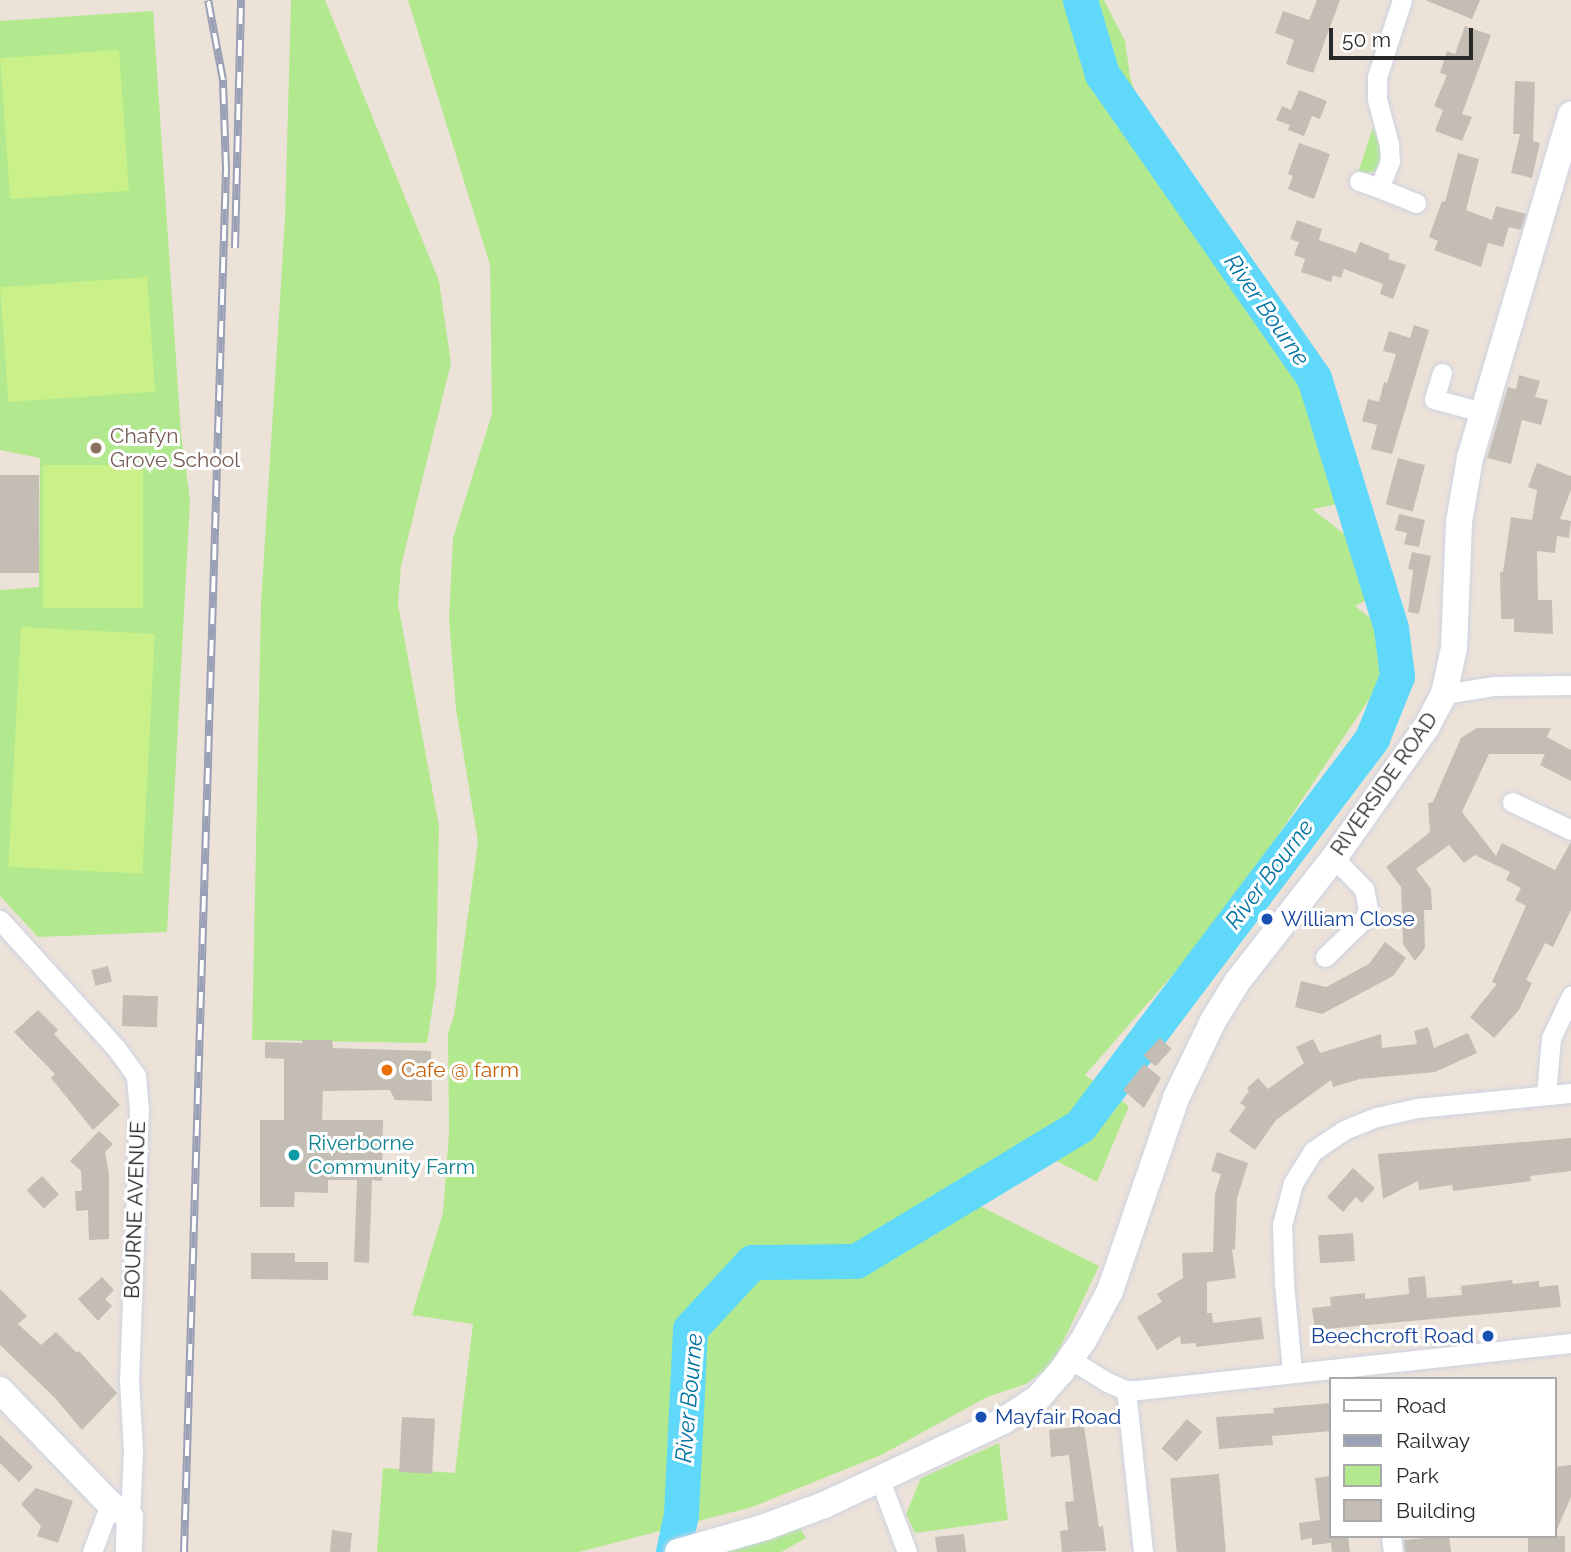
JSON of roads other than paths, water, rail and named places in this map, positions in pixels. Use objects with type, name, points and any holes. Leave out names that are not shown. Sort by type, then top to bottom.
[{"type":"street","points":[[1379,188],[1390,161],[1389,144],[1377,99],[1377,77],[1402,0]]},
{"type":"street","name":"RIVERSIDE ROAD","points":[[678,1552],[794,1517],[880,1480],[1022,1411],[1051,1385],[1070,1359],[1110,1291],[1176,1098],[1213,1021],[1237,982],[1334,858],[1427,726],[1444,694],[1454,648],[1462,500],[1482,412],[1571,115]]},
{"type":"street","points":[[1359,181],[1416,202]]},
{"type":"street","points":[[1442,373],[1432,408],[1482,412]]},
{"type":"street","points":[[1444,694],[1494,686],[1571,685]]},
{"type":"street","points":[[1512,802],[1571,830]]},
{"type":"street","points":[[1325,957],[1364,919],[1368,909],[1364,888],[1334,858]]},
{"type":"street","name":"BOURNE AVENUE","points":[[0,920],[116,1048],[136,1076],[139,1109],[129,1380],[133,1451],[120,1510],[129,1552]]},
{"type":"street","points":[[1546,1095],[1546,1063],[1551,1038],[1571,996]]},
{"type":"street","points":[[1292,1372],[1283,1275],[1282,1225],[1293,1183],[1313,1151],[1344,1130],[1377,1117],[1417,1108],[1571,1093]]},
{"type":"street","points":[[1070,1359],[1107,1382],[1126,1390],[1292,1372],[1373,1372],[1571,1343]]},
{"type":"street","points":[[0,1390],[120,1510],[92,1552]]},
{"type":"street","points":[[1126,1390],[1143,1552]]},
{"type":"street","points":[[880,1480],[907,1552]]},
{"type":"waterway","name":"River Bourne","points":[[673,1552],[681,1514],[690,1329],[752,1262],[856,1261],[1080,1126],[1372,738],[1397,676],[1391,628],[1314,378],[1102,74],[1080,0]]},
{"type":"railway","points":[[184,1552],[226,168],[223,80],[208,0]]},
{"type":"railway","points":[[235,248],[241,0]]},
{"type":"place","name":"Chafyn Grove School","points":[[96,448]]},
{"type":"place","name":"William Close","points":[[1267,919]]},
{"type":"place","name":"Cafe @ farm","points":[[387,1070]]},
{"type":"place","name":"Riverborne Community Farm","points":[[294,1155]]},
{"type":"place","name":"Beechcroft Road","points":[[1488,1336]]},
{"type":"place","name":"Mayfair Road","points":[[981,1417]]}]
